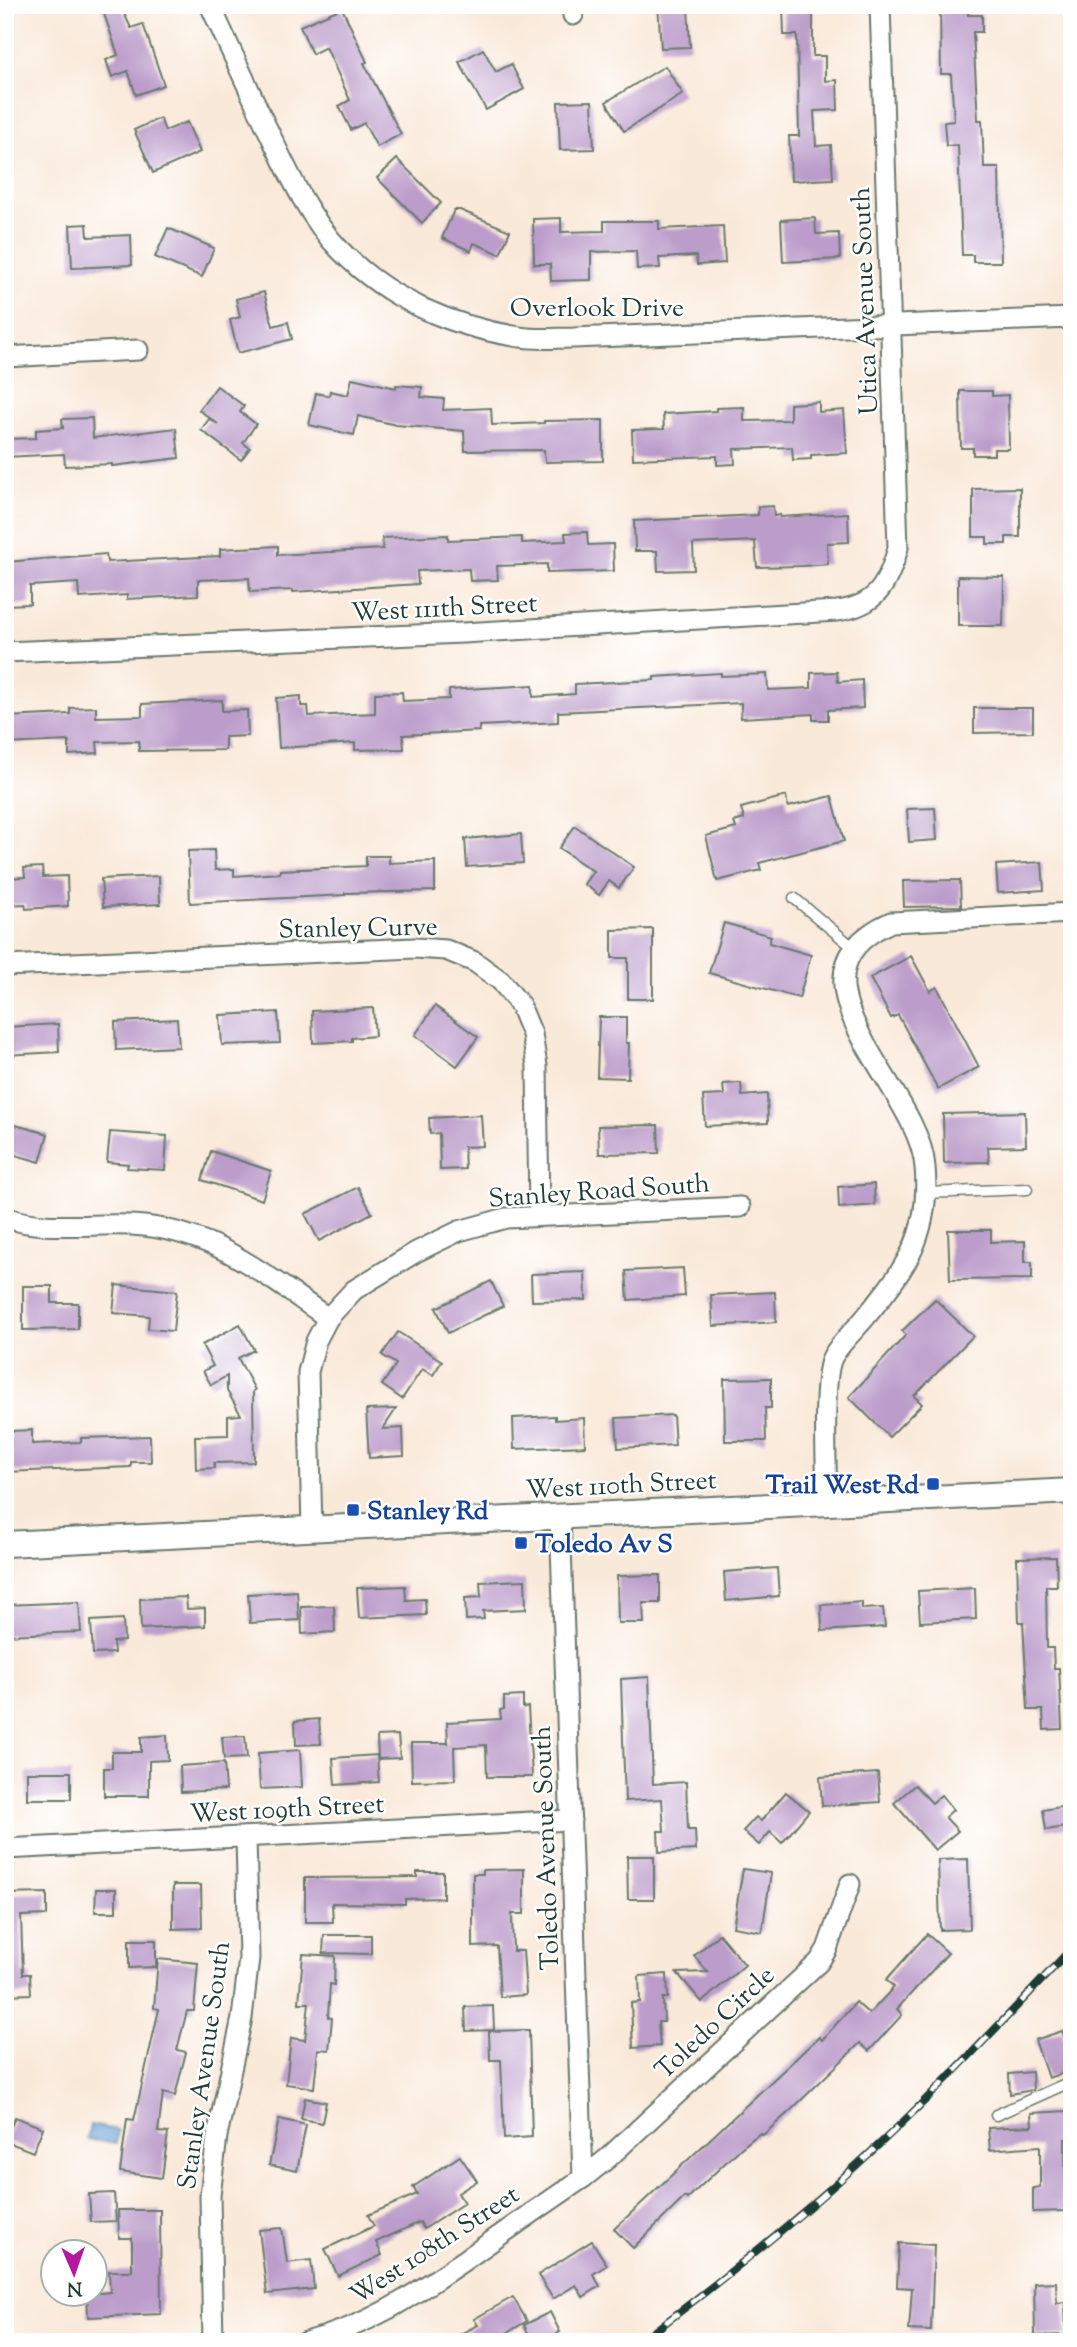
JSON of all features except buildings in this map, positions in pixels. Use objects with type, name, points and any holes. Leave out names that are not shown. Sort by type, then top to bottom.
[{"type":"street","name":"Overlook Drive","points":[[210,5],[284,164],[309,209],[340,250],[379,283],[424,311],[471,328],[522,338],[1072,318]]},
{"type":"street","name":"Utica Avenue South","points":[[880,5],[898,548],[891,572],[880,591]]},
{"type":"street","points":[[5,357],[138,350]]},
{"type":"street","name":"West 111th Street","points":[[5,652],[463,634],[837,611],[851,609],[867,602],[880,591]]},
{"type":"street","points":[[827,1503],[826,1420],[832,1357],[903,1270],[918,1236],[926,1194],[925,1163],[915,1128],[849,1014],[843,991],[844,969],[854,948],[870,932],[891,922],[1072,914]]},
{"type":"street","name":"Stanley Curve","points":[[5,966],[415,948],[446,950],[475,962],[501,981],[520,1005],[532,1034],[537,1066],[538,1216]]},
{"type":"street","name":"Stanley Road South","points":[[312,1528],[308,1372],[316,1341],[328,1318],[354,1290],[416,1252],[459,1231],[506,1219],[740,1207]]},
{"type":"street","points":[[5,1217],[20,1223],[105,1223],[145,1226],[184,1234],[222,1247],[328,1318]]},
{"type":"street","name":"West 110th Street","points":[[5,1544],[1072,1491]]},
{"type":"street","name":"Toledo Avenue South","points":[[560,1517],[583,2178]]},
{"type":"street","name":"West 109th Street","points":[[5,1849],[570,1820]]},
{"type":"street","name":"Stanley Avenue South","points":[[213,2342],[210,2196],[217,2136],[242,2018],[249,1958],[246,1837]]},
{"type":"street","name":"Toledo Circle","points":[[583,2178],[608,2158],[818,1962],[827,1949],[850,1884]]},
{"type":"street","name":"West 108th Street","points":[[306,2342],[340,2333],[381,2315],[583,2178]]},
{"type":"lane","points":[[794,898],[854,948]]},
{"type":"lane","points":[[926,1194],[1027,1189]]},
{"type":"lane","points":[[996,2115],[1072,2081]]},
{"type":"water","points":[[90,2125],[118,2130],[116,2144],[87,2139]]},
{"type":"railway","points":[[640,2342],[744,2261],[845,2176],[950,2075],[1072,1948]]},
{"type":"place","name":"Trail West Rd","points":[[933,1484]]},
{"type":"place","name":"Stanley Rd","points":[[353,1510]]},
{"type":"place","name":"Toledo Av S","points":[[521,1543]]}]
